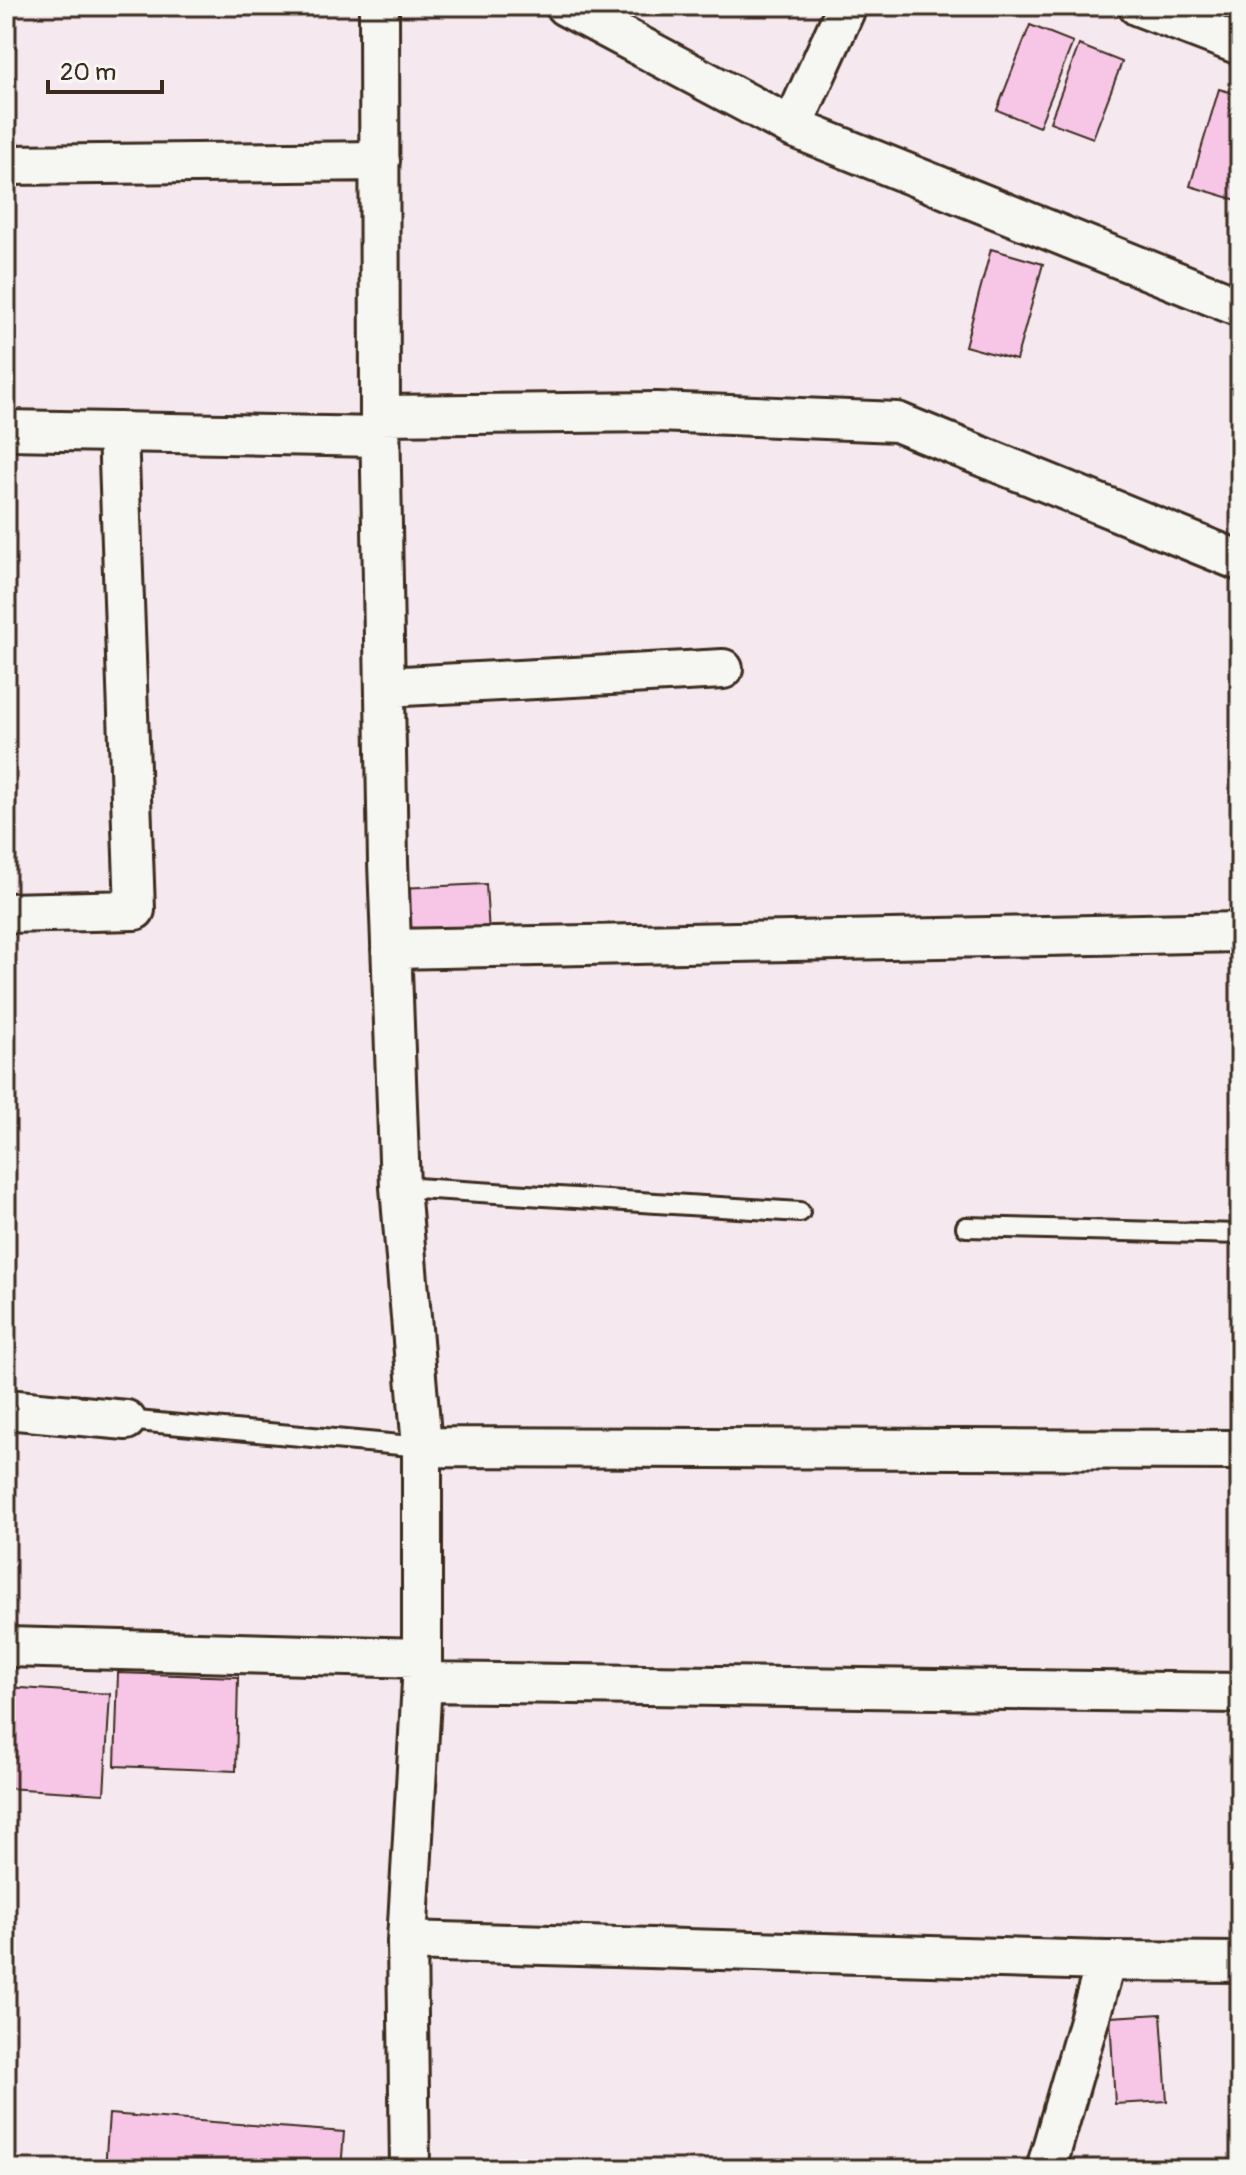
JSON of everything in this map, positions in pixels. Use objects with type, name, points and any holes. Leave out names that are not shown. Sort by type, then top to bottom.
[{"type":"street","points":[[379,6],[380,426],[391,949],[400,1187],[422,1447],[422,1670],[407,1941],[410,2169]]},
{"type":"street","points":[[565,6],[792,127],[1240,307]]},
{"type":"street","points":[[792,127],[847,6]]},
{"type":"street","points":[[1138,6],[1240,45]]},
{"type":"street","points":[[6,165],[380,161]]},
{"type":"street","points":[[6,430],[118,432],[380,426],[657,412],[897,422],[1239,555]]},
{"type":"street","points":[[6,913],[135,910],[118,432]]},
{"type":"street","points":[[385,687],[723,669]]},
{"type":"street","points":[[391,949],[1240,932]]},
{"type":"street","points":[[6,1409],[126,1420]]},
{"type":"street","points":[[422,1447],[1240,1450]]},
{"type":"street","points":[[6,1647],[422,1670],[1240,1693]]},
{"type":"street","points":[[407,1941],[1240,1962]]},
{"type":"street","points":[[1046,2169],[1106,1961]]},
{"type":"lane","points":[[400,1187],[800,1212]]},
{"type":"lane","points":[[966,1227],[1240,1234]]},
{"type":"lane","points":[[126,1420],[422,1447]]},
{"type":"building","points":[[1030,25],[1073,42],[1039,127],[997,110]]},
{"type":"building","points":[[1079,45],[1122,62],[1093,138],[1050,122]]},
{"type":"building","points":[[1219,89],[1240,95],[1240,201],[1190,186]]},
{"type":"building","points":[[991,249],[1043,264],[1016,360],[965,346]]},
{"type":"building","points":[[486,884],[489,934],[403,939],[401,888]]},
{"type":"building","points":[[118,1673],[238,1677],[236,1771],[115,1766]]},
{"type":"building","points":[[6,1687],[110,1694],[104,1794],[6,1788]]},
{"type":"building","points":[[1161,2014],[1167,2101],[1115,2104],[1110,2017]]},
{"type":"building","points":[[109,2114],[344,2132],[341,2169],[105,2169]]}]
